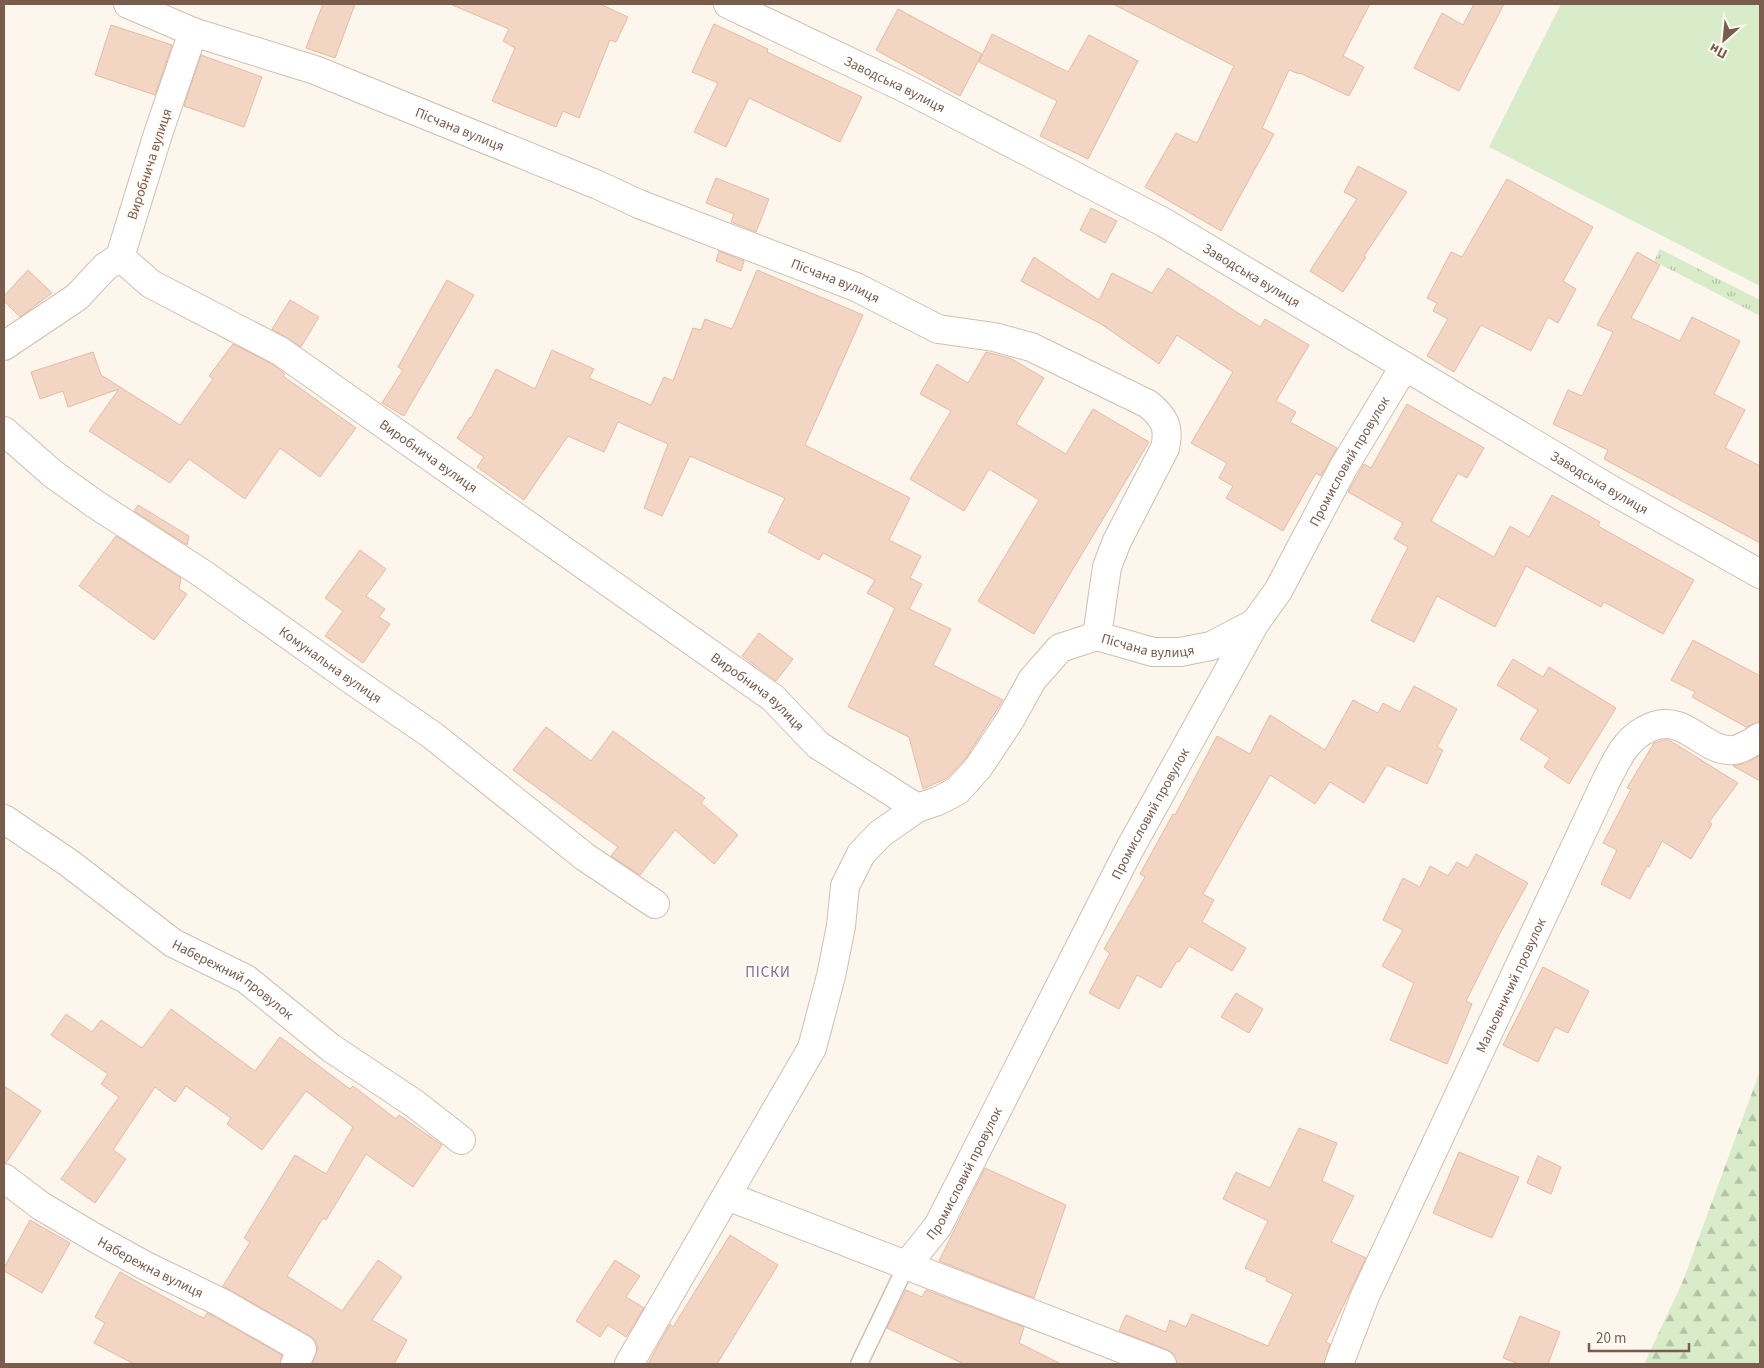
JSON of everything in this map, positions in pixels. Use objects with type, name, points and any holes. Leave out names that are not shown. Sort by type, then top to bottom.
[{"type":"street","name":"Пісчана вулиця","points":[[128,4],[193,32],[315,70],[598,185],[639,204],[856,287],[938,329],[994,337],[1031,347],[1148,404],[1160,414],[1168,436],[1166,448],[1117,541],[1107,567],[1097,636],[1153,652],[1180,652],[1211,646],[1255,623]]},
{"type":"street","name":"Заводська вулиця","points":[[728,4],[907,89],[1165,223],[1615,492],[1760,574]]},
{"type":"street","name":"Виробнича вулиця","points":[[193,32],[158,134],[120,257],[151,284],[280,351],[774,698],[818,745],[917,808]]},
{"type":"street","points":[[4,346],[77,297],[105,268],[120,257]]},
{"type":"street","name":"Промисловий провулок","points":[[906,1266],[938,1226],[1128,852],[1255,623],[1278,591],[1343,468],[1404,367]]},
{"type":"street","name":"Комунальна вулиця","points":[[4,431],[53,474],[95,504],[203,574],[432,735],[585,857],[655,904]]},
{"type":"street","points":[[629,1364],[812,1048],[831,976],[841,926],[845,886],[861,854],[880,834],[917,808],[938,801],[958,791],[978,768],[1010,720],[1032,680],[1060,648],[1097,636]]},
{"type":"street","name":"Мальовничий провулок","points":[[1339,1364],[1366,1296],[1606,781],[1627,745],[1643,730],[1660,724],[1678,726],[1719,748],[1732,750],[1748,745],[1760,737]]},
{"type":"street","name":"Набережний провулок","points":[[4,819],[69,863],[173,943],[246,979],[331,1048],[415,1104],[461,1140]]},
{"type":"street","name":"Набережна вулиця","points":[[4,1178],[41,1206],[95,1238],[144,1265],[222,1303],[299,1356]]},
{"type":"street","points":[[727,1196],[1162,1364]]},
{"type":"lane","points":[[859,1364],[906,1266]]},
{"type":"green space","points":[[1561,4],[1760,4],[1760,286],[1489,147]]},
{"type":"green space","points":[[1660,249],[1760,300],[1760,316],[1654,261]]},
{"type":"green space","points":[[1760,1071],[1760,1364],[1644,1364],[1683,1281]]},
{"type":"building","points":[[323,4],[355,4],[335,58],[306,48]]},
{"type":"building","points":[[450,4],[600,4],[628,17],[616,42],[610,40],[579,118],[563,111],[556,127],[492,101],[515,48],[503,41],[509,29]]},
{"type":"building","points":[[1113,4],[1370,4],[1343,56],[1364,67],[1349,96],[1300,73],[1289,70],[1262,128],[1274,134],[1221,231],[1145,187],[1176,133],[1197,143],[1234,66]]},
{"type":"building","points":[[1474,4],[1504,4],[1459,91],[1414,68],[1442,13],[1463,25]]},
{"type":"building","points":[[898,9],[982,54],[960,96],[876,50]]},
{"type":"building","points":[[714,24],[768,49],[767,52],[862,97],[840,142],[749,98],[726,147],[694,132],[718,83],[692,72]]},
{"type":"building","points":[[111,25],[172,45],[155,95],[95,75]]},
{"type":"building","points":[[992,34],[1068,72],[1089,35],[1138,61],[1088,159],[1040,136],[1057,101],[979,62]]},
{"type":"building","points":[[201,55],[262,77],[244,127],[184,106]]},
{"type":"building","points":[[1358,166],[1407,192],[1364,256],[1366,257],[1343,292],[1310,271],[1357,199],[1344,192]]},
{"type":"building","points":[[716,178],[769,199],[756,232],[731,222],[734,214],[706,203]]},
{"type":"building","points":[[1507,179],[1593,227],[1563,281],[1576,289],[1558,323],[1548,317],[1531,351],[1481,325],[1454,372],[1427,356],[1448,319],[1433,311],[1437,303],[1427,298],[1451,252],[1462,257]]},
{"type":"building","points":[[1091,208],[1117,221],[1105,243],[1080,230]]},
{"type":"building","points":[[719,251],[744,261],[741,271],[716,261]]},
{"type":"building","points":[[1637,252],[1660,265],[1631,318],[1680,341],[1692,317],[1740,341],[1714,394],[1745,410],[1725,448],[1760,466],[1760,543],[1604,459],[1608,450],[1553,424],[1568,390],[1582,396],[1613,332],[1597,325]]},
{"type":"building","points":[[1034,257],[1099,300],[1112,273],[1152,293],[1168,268],[1260,327],[1265,319],[1309,345],[1276,401],[1296,412],[1290,422],[1337,448],[1321,476],[1316,473],[1283,531],[1226,498],[1233,486],[1219,478],[1227,463],[1191,443],[1233,372],[1177,335],[1159,364],[1101,324],[1021,281]]},
{"type":"building","points":[[28,270],[52,293],[20,317],[4,301],[4,296]]},
{"type":"building","points":[[757,270],[863,315],[805,445],[910,498],[889,540],[921,556],[910,578],[922,584],[909,609],[951,629],[933,665],[1003,700],[966,758],[947,778],[923,789],[909,737],[848,707],[895,608],[867,593],[875,580],[823,553],[819,560],[768,532],[785,498],[690,456],[662,516],[644,508],[668,444],[618,422],[604,452],[568,436],[524,500],[477,467],[484,457],[457,438],[471,418],[496,369],[535,389],[552,350],[594,369],[589,378],[651,405],[664,377],[673,381],[693,328],[701,330],[705,319],[732,329]]},
{"type":"building","points":[[447,280],[474,295],[404,416],[382,403],[403,370],[398,367]]},
{"type":"building","points":[[290,300],[319,317],[301,347],[272,329]]},
{"type":"building","points":[[233,344],[272,364],[285,374],[283,376],[356,428],[320,477],[280,448],[245,499],[189,459],[170,483],[89,431],[119,389],[68,407],[63,391],[40,399],[31,372],[93,352],[101,375],[180,425],[213,379],[209,376]]},
{"type":"building","points":[[986,352],[1010,358],[1044,378],[1016,424],[1066,454],[1093,409],[1149,442],[1034,634],[978,601],[1039,500],[989,469],[964,511],[910,479],[951,411],[920,394],[937,364],[968,383]]},
{"type":"building","points":[[1407,404],[1484,448],[1467,478],[1458,473],[1431,521],[1494,557],[1510,526],[1529,537],[1552,495],[1600,522],[1598,526],[1694,580],[1663,634],[1604,602],[1601,607],[1526,566],[1495,627],[1437,596],[1414,642],[1371,621],[1408,547],[1394,539],[1403,523],[1348,492],[1364,464],[1371,468]]},
{"type":"building","points":[[138,505],[189,536],[187,545],[134,511]]},
{"type":"building","points":[[116,536],[181,578],[179,589],[187,594],[154,640],[79,586]]},
{"type":"building","points":[[360,550],[386,569],[366,596],[385,609],[379,617],[390,624],[363,663],[325,636],[343,611],[325,598]]},
{"type":"building","points":[[759,633],[793,659],[776,681],[742,656]]},
{"type":"building","points":[[1693,640],[1760,676],[1760,722],[1746,727],[1692,697],[1695,692],[1671,680]]},
{"type":"building","points":[[1513,659],[1543,677],[1549,667],[1616,708],[1569,784],[1544,767],[1550,758],[1520,739],[1538,710],[1497,685]]},
{"type":"building","points":[[1414,686],[1457,709],[1437,747],[1443,750],[1427,784],[1387,765],[1364,803],[1330,782],[1315,804],[1270,775],[1203,894],[1214,900],[1202,922],[1246,948],[1232,971],[1189,946],[1179,962],[1177,961],[1161,988],[1137,975],[1119,1009],[1089,993],[1110,953],[1104,949],[1145,877],[1140,874],[1173,814],[1175,815],[1217,736],[1250,754],[1270,715],[1325,750],[1353,700],[1378,713],[1383,703],[1400,712]]},
{"type":"building","points":[[546,727],[591,761],[613,731],[705,798],[701,803],[738,835],[714,864],[675,830],[640,875],[611,856],[618,847],[513,770]]},
{"type":"building","points":[[1669,740],[1738,783],[1709,822],[1712,824],[1691,859],[1662,841],[1630,899],[1601,884],[1617,850],[1603,843],[1631,789],[1627,788],[1654,743]]},
{"type":"building","points":[[1760,755],[1760,781],[1733,766],[1746,763]]},
{"type":"building","points":[[1476,854],[1528,883],[1466,1001],[1472,1004],[1447,1064],[1390,1040],[1414,983],[1382,966],[1403,930],[1383,920],[1403,878],[1420,887],[1430,866],[1448,876],[1457,862],[1468,868]]},
{"type":"building","points":[[1543,967],[1589,991],[1568,1033],[1555,1027],[1538,1062],[1503,1045]]},
{"type":"building","points":[[1236,993],[1263,1009],[1249,1033],[1221,1017]]},
{"type":"building","points":[[171,1009],[255,1071],[280,1037],[350,1089],[353,1086],[396,1119],[399,1115],[442,1145],[413,1187],[366,1154],[326,1220],[323,1218],[287,1276],[342,1311],[378,1260],[402,1277],[372,1320],[407,1340],[394,1364],[312,1364],[318,1348],[310,1336],[223,1286],[250,1242],[244,1238],[295,1155],[326,1174],[353,1127],[306,1091],[262,1150],[227,1124],[231,1118],[186,1086],[175,1102],[155,1087],[113,1150],[126,1159],[95,1203],[61,1179],[119,1097],[101,1084],[108,1074],[51,1035],[66,1014],[92,1032],[101,1020],[142,1048]]},
{"type":"building","points":[[4,1086],[41,1111],[6,1163],[4,1163]]},
{"type":"building","points":[[1299,1128],[1337,1143],[1322,1181],[1354,1196],[1331,1242],[1366,1258],[1326,1342],[1330,1344],[1324,1364],[1177,1364],[1174,1355],[1168,1350],[1119,1331],[1126,1315],[1166,1332],[1170,1320],[1186,1327],[1192,1314],[1268,1346],[1293,1294],[1266,1281],[1267,1278],[1245,1268],[1268,1221],[1223,1199],[1236,1172],[1270,1188]]},
{"type":"building","points":[[1459,1152],[1519,1177],[1492,1238],[1433,1213]]},
{"type":"building","points":[[1538,1156],[1561,1167],[1551,1194],[1527,1183]]},
{"type":"building","points":[[985,1168],[1066,1205],[1034,1298],[939,1261]]},
{"type":"building","points":[[30,1220],[70,1243],[42,1293],[4,1271]]},
{"type":"building","points":[[730,1235],[778,1265],[717,1364],[648,1364],[670,1324],[673,1327]]},
{"type":"building","points":[[615,1260],[640,1276],[626,1297],[644,1308],[626,1337],[608,1325],[600,1337],[576,1321]]},
{"type":"building","points":[[120,1272],[195,1314],[204,1318],[207,1313],[215,1317],[282,1355],[280,1364],[134,1364],[94,1343],[105,1323],[95,1317]]},
{"type":"building","points":[[906,1290],[922,1297],[926,1290],[1024,1327],[1019,1343],[1061,1364],[964,1364],[887,1328]]},
{"type":"building","points":[[1520,1316],[1560,1332],[1548,1364],[1519,1364],[1503,1358]]},
{"type":"district","name":"ПІСКИ","points":[[768,972]]}]
